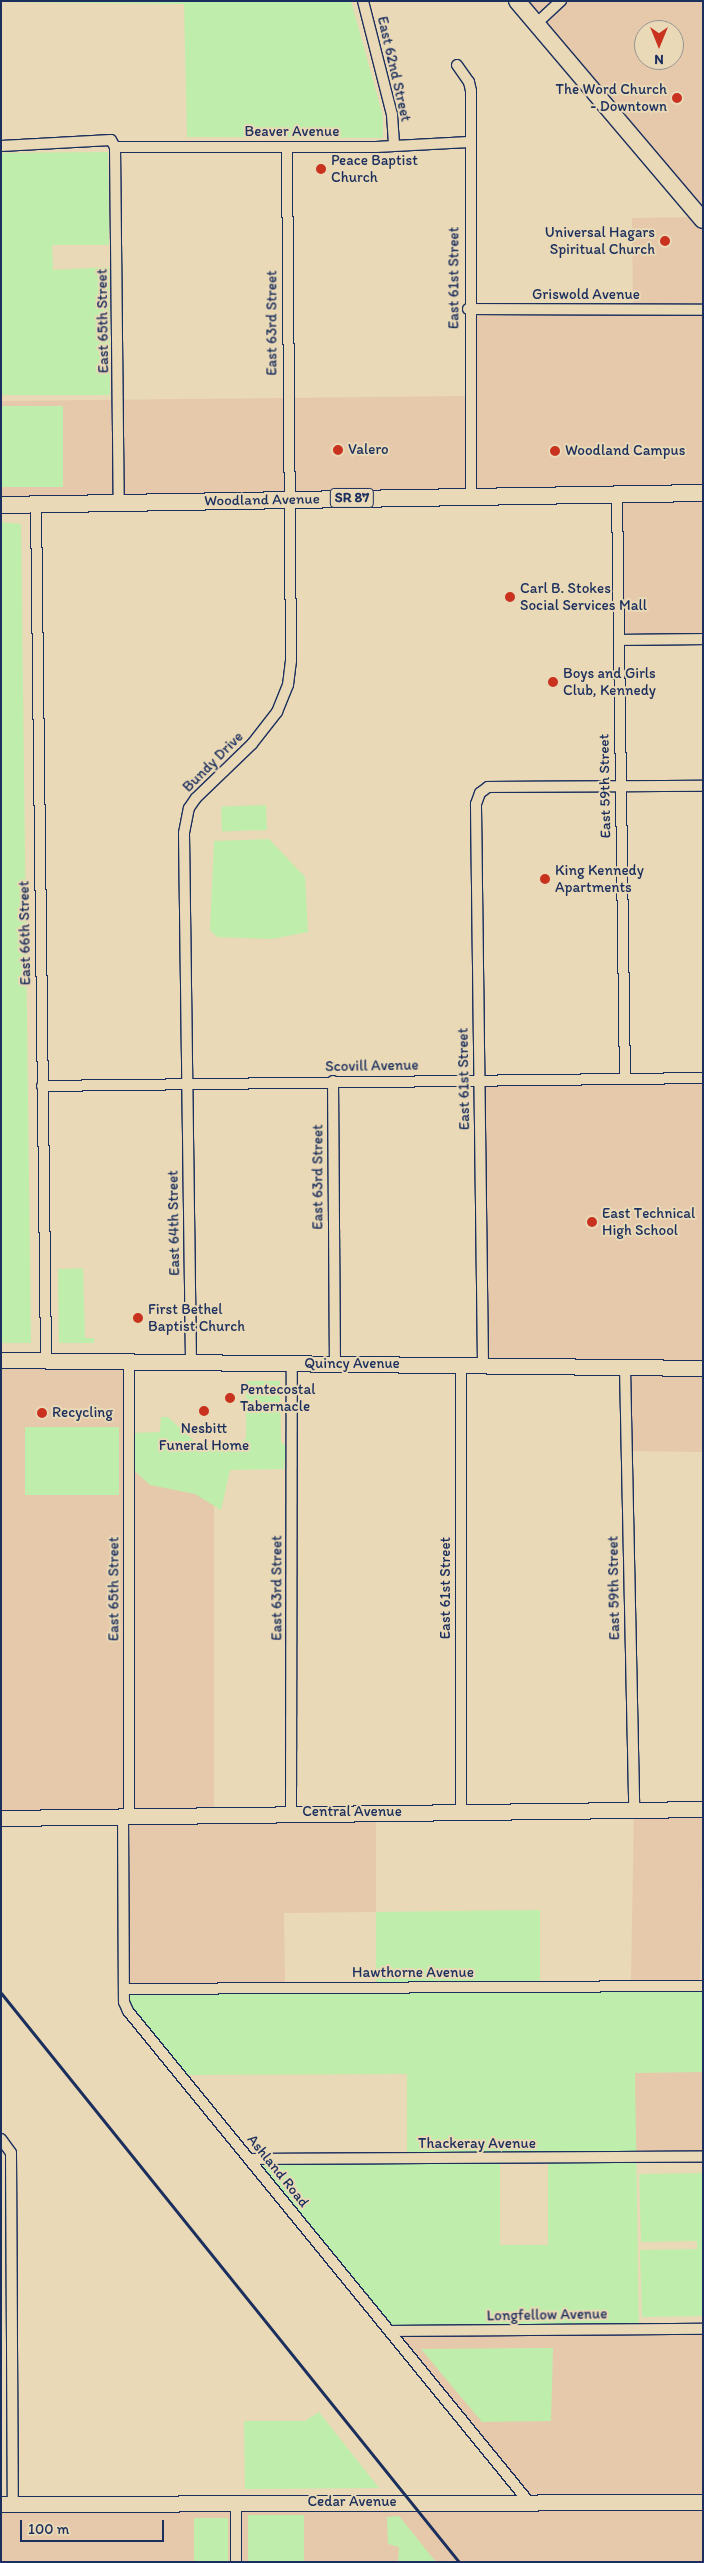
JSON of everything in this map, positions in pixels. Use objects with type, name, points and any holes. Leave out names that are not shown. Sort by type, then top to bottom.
[{"type":"main road","points":[[517,1],[703,220]]},
{"type":"main road","name":"Woodland Avenue","points":[[1,505],[471,495],[703,493]]},
{"type":"street","name":"East 62nd Street","points":[[363,1],[392,115],[394,144]]},
{"type":"street","points":[[536,23],[562,1]]},
{"type":"street","name":"East 61st Street","points":[[457,66],[469,82],[471,91],[468,309],[471,495]]},
{"type":"street","name":"Beaver Avenue","points":[[1,146],[113,143],[376,147],[394,144],[469,142]]},
{"type":"street","name":"East 65th Street","points":[[113,143],[119,503]]},
{"type":"street","name":"East 63rd Street","points":[[286,147],[291,499]]},
{"type":"street","name":"Griswold Avenue","points":[[468,309],[703,310]]},
{"type":"street","name":"East 59th Street","points":[[617,494],[625,1078]]},
{"type":"street","name":"Bundy Drive","points":[[187,1084],[184,833],[189,808],[266,728],[277,712],[288,685],[292,660],[291,499]]},
{"type":"street","name":"East 66th Street","points":[[36,504],[46,1361]]},
{"type":"street","points":[[620,640],[703,639]]},
{"type":"street","points":[[620,785],[703,786]]},
{"type":"street","name":"East 61st Street","points":[[483,1364],[476,804],[480,793],[488,788],[620,785]]},
{"type":"street","name":"Scovill Avenue","points":[[42,1086],[479,1079],[703,1078]]},
{"type":"street","name":"East 63rd Street","points":[[333,1081],[335,1363]]},
{"type":"street","name":"East 64th Street","points":[[187,1084],[191,1362]]},
{"type":"street","name":"Quincy Avenue","points":[[1,1360],[703,1368]]},
{"type":"street","name":"East 65th Street","points":[[126,1817],[129,1361]]},
{"type":"street","name":"East 63rd Street","points":[[291,1812],[292,1363]]},
{"type":"street","name":"East 61st Street","points":[[460,1364],[461,1811]]},
{"type":"street","name":"East 59th Street","points":[[625,1367],[634,1808]]},
{"type":"street","name":"Central Avenue","points":[[1,1818],[126,1817],[291,1812],[634,1808],[703,1809]]},
{"type":"street","name":"Ashland Road","points":[[126,1817],[124,1989],[128,2011],[392,2331],[461,2422],[528,2501]]},
{"type":"street","name":"Hawthorne Avenue","points":[[124,1989],[703,1986]]},
{"type":"street","points":[[1,2139],[11,2153],[7,2504]]},
{"type":"street","name":"Thackeray Avenue","points":[[251,2160],[703,2157]]},
{"type":"street","name":"Longfellow Avenue","points":[[392,2331],[703,2329]]},
{"type":"street","name":"Cedar Avenue","points":[[7,2504],[528,2501],[703,2502]]},
{"type":"street","points":[[236,2502],[236,2562]]},
{"type":"shaded area","points":[[517,1],[703,1],[703,639],[620,640],[617,494],[1,505],[1,401],[469,396],[468,309],[633,310],[632,218],[700,217]]},
{"type":"shaded area","name":"East Technical High School","points":[[703,1078],[703,1452],[627,1451],[625,1367],[483,1364],[479,1079]]},
{"type":"shaded area","points":[[1,1360],[129,1361],[129,1461],[214,1461],[214,1814],[376,1812],[376,1912],[284,1913],[285,1988],[124,1989],[122,1817],[1,1818]]},
{"type":"shaded area","points":[[634,1808],[703,1809],[700,1988],[631,1987]]},
{"type":"shaded area","points":[[635,2072],[703,2072],[703,2158],[635,2158]]},
{"type":"shaded area","points":[[703,2329],[703,2562],[1,2562],[1,2504],[527,2501],[391,2331]]},
{"type":"green space","points":[[351,1],[383,116],[383,138],[187,137],[184,4],[1,2]]},
{"type":"green space","points":[[108,152],[109,245],[52,245],[53,270],[109,267],[110,395],[1,395],[1,153]]},
{"type":"green space","points":[[1,406],[63,406],[63,487],[1,487]]},
{"type":"green space","points":[[1,522],[21,524],[31,1343],[1,1343]]},
{"type":"green space","points":[[266,805],[267,830],[222,832],[221,807]]},
{"type":"green space","points":[[269,839],[305,877],[308,932],[272,939],[217,937],[210,930],[214,841]]},
{"type":"green space","points":[[83,1268],[85,1338],[94,1338],[94,1343],[59,1343],[58,1269]]},
{"type":"green space","points":[[246,1381],[280,1381],[281,1442],[286,1446],[284,1469],[230,1470],[221,1510],[195,1494],[150,1485],[135,1471],[134,1433],[160,1432],[161,1417],[168,1417],[193,1440],[194,1450],[210,1450],[210,1443],[221,1446],[238,1445],[246,1438]]},
{"type":"green space","points":[[25,1427],[119,1427],[119,1495],[25,1495]]},
{"type":"green space","points":[[540,1910],[540,1988],[703,1986],[703,2072],[635,2073],[639,2329],[391,2331],[251,2159],[407,2159],[407,2074],[180,2075],[128,2011],[124,1989],[376,1988],[376,1912]],"holes":[[[500,2159],[548,2159],[548,2245],[500,2245]]]},
{"type":"green space","points":[[703,2173],[703,2316],[642,2317],[640,2250],[697,2249],[697,2241],[641,2242],[639,2174]]},
{"type":"green space","points":[[553,2348],[551,2421],[482,2422],[421,2349]]},
{"type":"green space","points":[[319,2412],[379,2488],[245,2489],[244,2421],[305,2421]]},
{"type":"green space","points":[[248,2515],[304,2515],[304,2562],[248,2562]]},
{"type":"green space","points":[[399,2516],[436,2562],[398,2562],[399,2547],[388,2544],[387,2517]]},
{"type":"green space","points":[[194,2518],[228,2518],[228,2562],[194,2562]]},
{"type":"railway","points":[[1,1993],[459,2562]]},
{"type":"place","name":"The Word Church - Downtown","points":[[677,98]]},
{"type":"place","name":"Peace Baptist Church","points":[[321,169]]},
{"type":"place","name":"Universal Hagars Spiritual Church","points":[[665,241]]},
{"type":"place","name":"Valero","points":[[338,450]]},
{"type":"place","name":"Woodland Campus","points":[[555,451]]},
{"type":"place","name":"Carl B. Stokes Social Services Mall","points":[[510,597]]},
{"type":"place","name":"Boys and Girls Club, Kennedy","points":[[553,682]]},
{"type":"place","name":"King Kennedy Apartments","points":[[545,879]]},
{"type":"place","name":"East Technical High School","points":[[592,1222]]},
{"type":"place","name":"First Bethel Baptist Church","points":[[138,1318]]},
{"type":"place","name":"Pentecostal Tabernacle","points":[[230,1398]]},
{"type":"place","name":"Nesbitt Funeral Home","points":[[204,1411]]},
{"type":"place","name":"Recycling","points":[[42,1413]]}]
